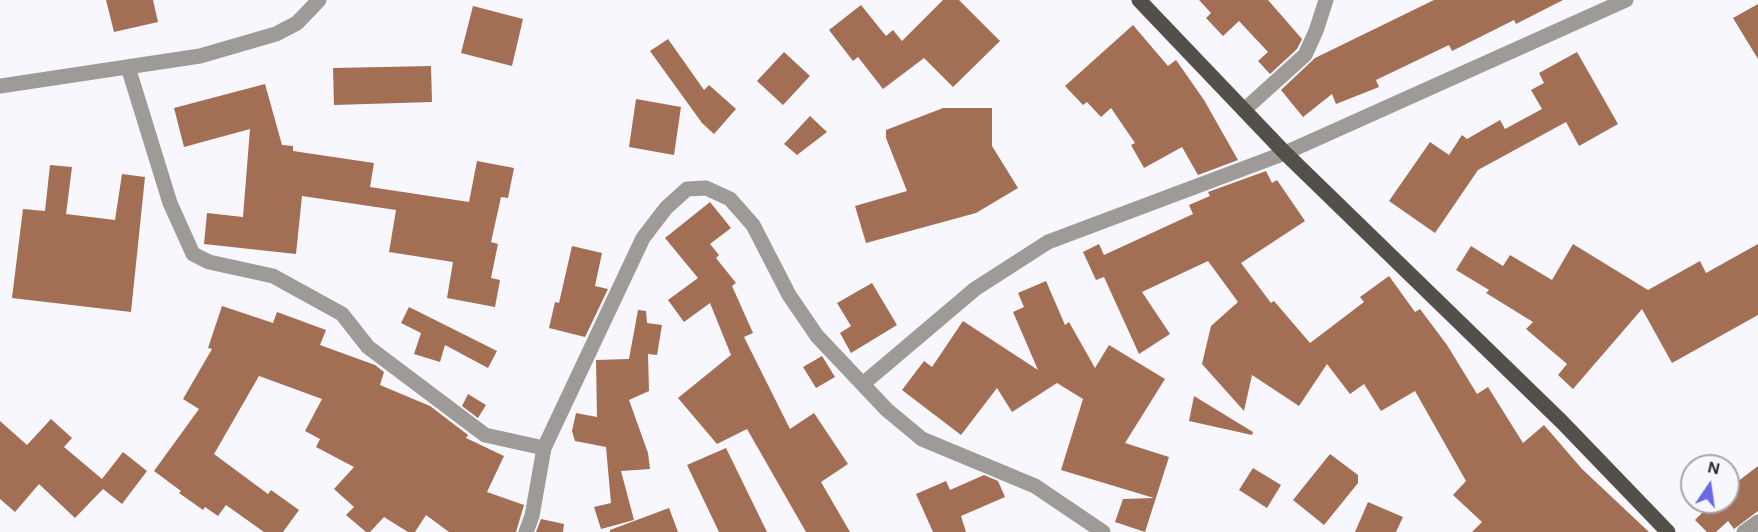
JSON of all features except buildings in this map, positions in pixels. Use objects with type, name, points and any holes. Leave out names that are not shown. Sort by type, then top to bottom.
[{"type":"main road","points":[[1139,0],[1285,153],[1546,406],[1668,532]]},
{"type":"street","points":[[0,86],[200,56],[276,34],[297,23],[319,0]]},
{"type":"street","points":[[1244,110],[1305,55],[1326,0]]},
{"type":"street","points":[[864,383],[975,289],[1048,242],[1285,153],[1626,0]]},
{"type":"street","points":[[128,67],[170,203],[193,254],[209,262],[273,276],[342,314],[368,347],[485,435],[544,448]]},
{"type":"street","points":[[526,532],[532,516],[544,448],[643,238],[666,208],[687,189],[706,188],[730,198],[753,225],[789,295],[817,336],[864,383],[887,410],[922,439],[1035,486],[1103,532]]},
{"type":"street","points":[[1744,532],[1758,522]]}]
